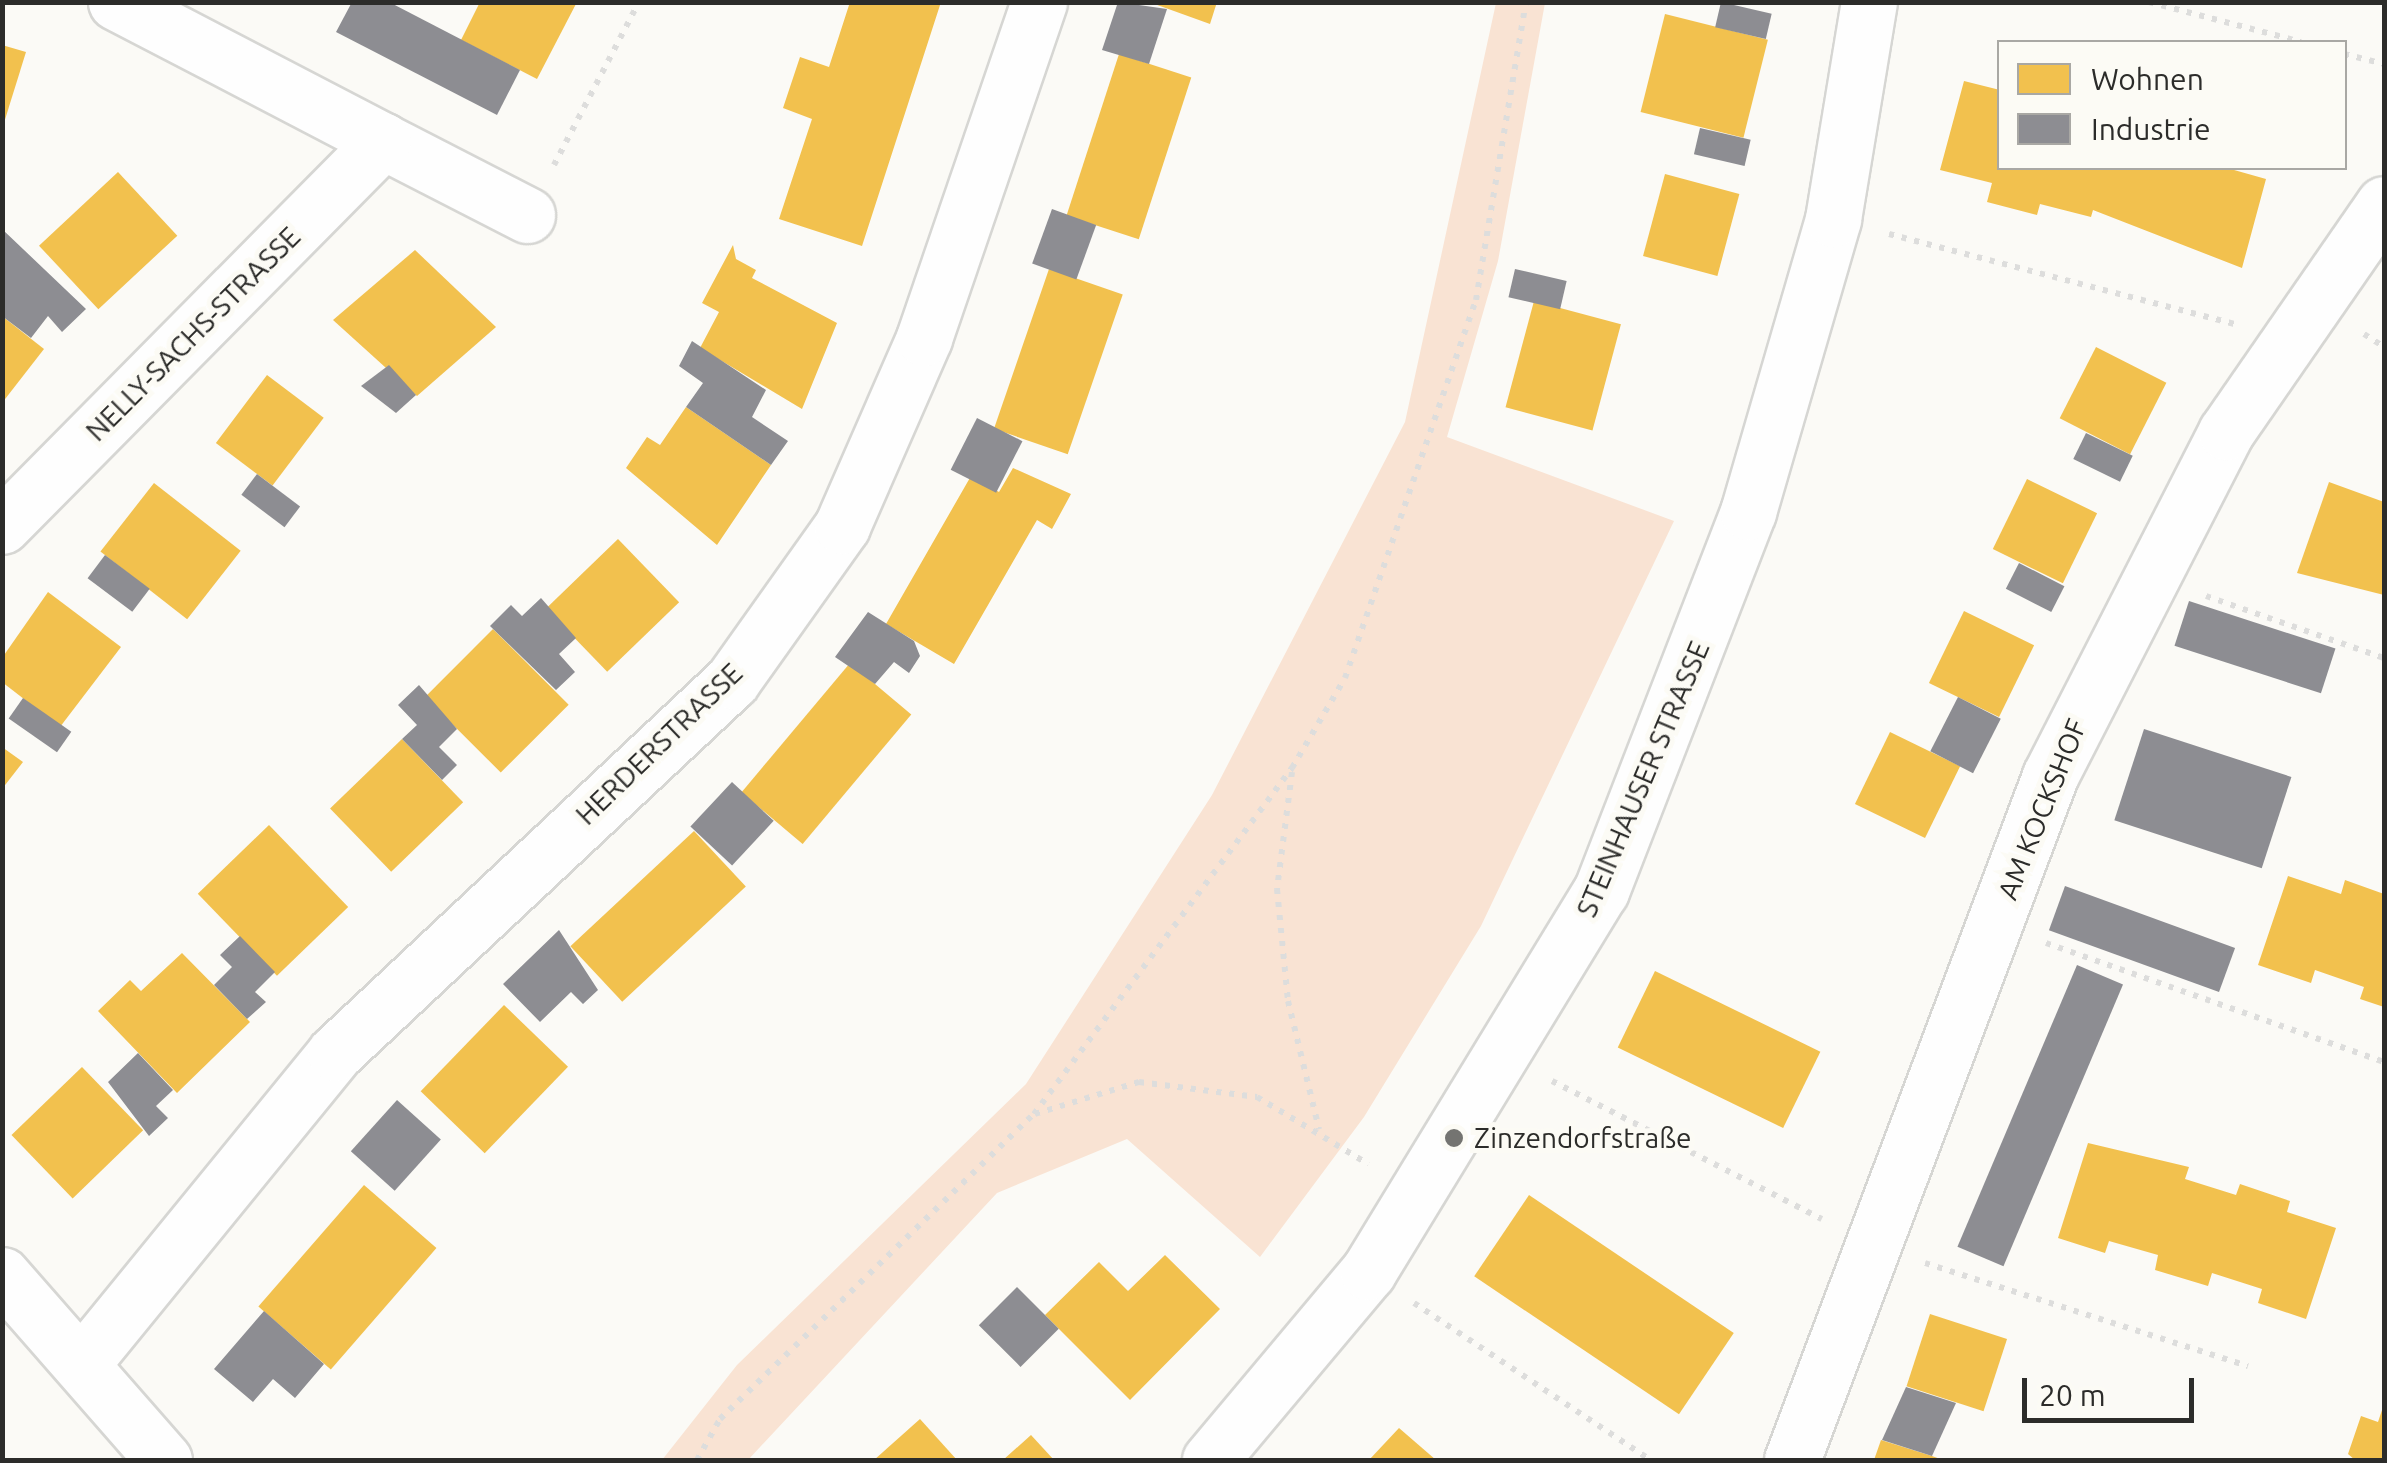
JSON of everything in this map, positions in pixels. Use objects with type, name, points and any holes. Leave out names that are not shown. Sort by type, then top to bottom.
[{"type":"street","points":[[116,2],[528,215]]},
{"type":"street","name":"HERDERSTRASSE","points":[[83,1362],[335,1053],[732,681],[842,526],[924,338],[1040,2]]},
{"type":"street","name":"STEINHAUSER STRASSE","points":[[1210,1460],[1368,1272],[1418,1198],[1601,891],[1682,702],[1833,219],[1870,2]]},
{"type":"street","name":"NELLY-SACHS-STRASSE","points":[[2,526],[383,141]]},
{"type":"street","name":"AM KOCKSHOF","points":[[1792,1460],[2050,776],[2226,432],[2294,340],[2384,204]]},
{"type":"street","points":[[2,1275],[83,1362],[164,1460]]},
{"type":"path","points":[[528,215],[639,2]]},
{"type":"path","points":[[697,1460],[720,1419],[1034,1114],[1292,768],[1345,678],[1476,300],[1526,2]]},
{"type":"path","points":[[2149,2],[2293,40]]},
{"type":"path","points":[[2347,55],[2384,64]]},
{"type":"path","points":[[1833,219],[2294,340]]},
{"type":"path","points":[[2150,576],[2384,658]]},
{"type":"path","points":[[1292,768],[1277,889],[1288,1002],[1320,1130]]},
{"type":"path","points":[[1995,922],[2384,1062]]},
{"type":"path","points":[[1034,1114],[1139,1082],[1257,1097],[1320,1130],[1418,1198]]},
{"type":"path","points":[[1368,1272],[1650,1460]]},
{"type":"shaded area","points":[[1496,3],[1545,3],[1498,261],[1447,437],[1674,521],[1481,926],[1364,1117],[1260,1257],[1127,1139],[997,1193],[748,1460],[662,1460],[737,1365],[1026,1084],[1212,795],[1405,422]]},
{"type":"building: Wohnen","points":[[480,2],[577,2],[537,79],[461,40]]},
{"type":"building: Wohnen","points":[[850,2],[941,2],[862,246],[779,219],[812,119],[783,108],[800,57],[829,67]]},
{"type":"building: Wohnen","points":[[1149,2],[1217,2],[1210,24]]},
{"type":"building: Wohnen","points":[[1665,14],[1768,40],[1743,138],[1641,112]]},
{"type":"building: Wohnen","points":[[2,45],[26,52],[3,126],[2,126]]},
{"type":"building: Wohnen","points":[[1119,54],[1191,77],[1139,239],[1066,216]]},
{"type":"building: Wohnen","points":[[1964,81],[1997,89],[1997,170],[2234,170],[2266,179],[2242,268],[2093,210],[2091,217],[2040,204],[2037,215],[1987,202],[1992,183],[1940,170]]},
{"type":"building: Wohnen","points":[[118,172],[177,236],[98,309],[39,246]]},
{"type":"building: Wohnen","points":[[1665,174],[1739,194],[1717,276],[1643,256]]},
{"type":"building: Wohnen","points":[[733,245],[736,259],[756,270],[752,278],[837,323],[802,409],[700,348],[719,312],[702,303]]},
{"type":"building: Wohnen","points":[[415,250],[496,327],[417,396],[333,320]]},
{"type":"building: Wohnen","points":[[1049,269],[1123,294],[1068,454],[994,429]]},
{"type":"building: Wohnen","points":[[1534,301],[1621,324],[1592,431],[1506,407]]},
{"type":"building: Wohnen","points":[[2,316],[44,349],[2,403]]},
{"type":"building: Wohnen","points":[[2096,347],[2166,383],[2130,454],[2060,418]]},
{"type":"building: Wohnen","points":[[267,375],[324,418],[273,486],[216,443]]},
{"type":"building: Wohnen","points":[[686,407],[771,465],[717,545],[626,468],[647,437],[660,445]]},
{"type":"building: Wohnen","points":[[1013,468],[1071,494],[1052,529],[1037,520],[954,664],[886,624],[971,476],[999,492]]},
{"type":"building: Wohnen","points":[[2027,479],[2097,513],[2063,583],[1993,549]]},
{"type":"building: Wohnen","points":[[2329,482],[2384,502],[2384,595],[2297,573]]},
{"type":"building: Wohnen","points":[[154,483],[241,551],[187,619],[100,552]]},
{"type":"building: Wohnen","points":[[618,539],[679,602],[607,672],[546,608]]},
{"type":"building: Wohnen","points":[[48,592],[121,647],[60,727],[2,682],[2,658]]},
{"type":"building: Wohnen","points":[[1964,611],[2034,645],[1999,717],[1929,683]]},
{"type":"building: Wohnen","points":[[493,629],[569,705],[501,773],[425,697]]},
{"type":"building: Wohnen","points":[[850,663],[911,714],[803,844],[741,792]]},
{"type":"building: Wohnen","points":[[1890,732],[1960,766],[1925,838],[1855,804]]},
{"type":"building: Wohnen","points":[[402,739],[463,802],[391,872],[330,808]]},
{"type":"building: Wohnen","points":[[2,747],[23,762],[2,789]]},
{"type":"building: Wohnen","points":[[269,825],[348,907],[277,976],[198,894]]},
{"type":"building: Wohnen","points":[[694,831],[746,887],[622,1002],[570,946]]},
{"type":"building: Wohnen","points":[[2288,876],[2341,894],[2345,880],[2384,894],[2384,1007],[2360,999],[2364,987],[2315,970],[2311,983],[2258,965]]},
{"type":"building: Wohnen","points":[[182,953],[250,1022],[177,1093],[98,1011],[130,980],[141,991]]},
{"type":"building: Wohnen","points":[[1655,971],[1820,1052],[1783,1128],[1618,1047]]},
{"type":"building: Wohnen","points":[[504,1005],[568,1067],[485,1153],[421,1091]]},
{"type":"building: Wohnen","points":[[82,1067],[143,1130],[73,1198],[12,1135]]},
{"type":"building: Wohnen","points":[[2088,1143],[2189,1167],[2185,1179],[2236,1195],[2240,1184],[2290,1201],[2287,1212],[2336,1228],[2306,1319],[2258,1303],[2262,1289],[2212,1273],[2208,1286],[2155,1270],[2158,1255],[2109,1241],[2105,1253],[2058,1238]]},
{"type":"building: Wohnen","points":[[364,1185],[436,1248],[331,1369],[258,1307]]},
{"type":"building: Wohnen","points":[[1529,1195],[1734,1333],[1679,1414],[1474,1276]]},
{"type":"building: Wohnen","points":[[1165,1255],[1220,1309],[1130,1400],[1045,1315],[1099,1262],[1128,1291]]},
{"type":"building: Wohnen","points":[[1930,1314],[2007,1339],[1984,1411],[1907,1386]]},
{"type":"building: Wohnen","points":[[2384,1404],[2384,1460],[2355,1460],[2348,1454],[2361,1416],[2378,1422]]},
{"type":"building: Wohnen","points":[[920,1419],[957,1460],[874,1460]]},
{"type":"building: Wohnen","points":[[1399,1428],[1436,1460],[1369,1460]]},
{"type":"building: Wohnen","points":[[1031,1435],[1054,1460],[1003,1460]]},
{"type":"building: Wohnen","points":[[1881,1440],[1932,1456],[1943,1460],[1874,1460]]},
{"type":"building: Industrie","points":[[352,2],[389,2],[520,70],[497,115],[336,32]]},
{"type":"building: Industrie","points":[[1118,2],[1167,9],[1149,64],[1102,50]]},
{"type":"building: Industrie","points":[[1721,2],[1772,14],[1766,39],[1715,27]]},
{"type":"building: Industrie","points":[[1700,128],[1751,140],[1745,166],[1694,154]]},
{"type":"building: Industrie","points":[[1052,209],[1096,225],[1076,280],[1032,264]]},
{"type":"building: Industrie","points":[[2,229],[86,309],[62,332],[48,316],[31,338],[2,316]]},
{"type":"building: Industrie","points":[[1515,269],[1567,281],[1560,309],[1508,297]]},
{"type":"building: Industrie","points":[[692,341],[766,390],[752,417],[788,441],[771,465],[686,407],[703,383],[679,366]]},
{"type":"building: Industrie","points":[[389,365],[416,395],[396,413],[361,386]]},
{"type":"building: Industrie","points":[[977,418],[1022,441],[996,493],[951,470]]},
{"type":"building: Industrie","points":[[2086,433],[2133,456],[2120,482],[2073,459]]},
{"type":"building: Industrie","points":[[257,474],[300,506],[284,527],[241,495]]},
{"type":"building: Industrie","points":[[105,555],[150,589],[132,612],[88,578]]},
{"type":"building: Industrie","points":[[2019,563],[2064,586],[2051,612],[2006,589]]},
{"type":"building: Industrie","points":[[541,598],[576,638],[559,654],[575,672],[556,690],[490,626],[511,605],[522,616]]},
{"type":"building: Industrie","points":[[2189,601],[2335,649],[2321,693],[2174,646]]},
{"type":"building: Industrie","points":[[868,612],[914,641],[920,656],[909,673],[894,662],[875,684],[835,657]]},
{"type":"building: Industrie","points":[[419,685],[457,729],[439,747],[457,765],[442,780],[402,739],[417,725],[398,705]]},
{"type":"building: Industrie","points":[[1958,697],[2001,719],[1973,773],[1930,751]]},
{"type":"building: Industrie","points":[[23,698],[71,732],[57,752],[9,718]]},
{"type":"building: Industrie","points":[[2144,729],[2291,777],[2262,868],[2114,820]]},
{"type":"building: Industrie","points":[[732,782],[774,821],[732,865],[690,827]]},
{"type":"building: Industrie","points":[[2065,886],[2235,948],[2219,992],[2049,930]]},
{"type":"building: Industrie","points":[[559,930],[598,990],[583,1004],[571,992],[540,1022],[503,984]]},
{"type":"building: Industrie","points":[[240,936],[275,972],[255,992],[266,1002],[247,1019],[214,985],[232,967],[220,955]]},
{"type":"building: Industrie","points":[[2077,965],[2123,985],[2003,1266],[1957,1247]]},
{"type":"building: Industrie","points":[[138,1053],[173,1090],[156,1106],[168,1118],[149,1136],[108,1082]]},
{"type":"building: Industrie","points":[[397,1100],[441,1139],[395,1191],[351,1151]]},
{"type":"building: Industrie","points":[[1017,1287],[1059,1329],[1021,1367],[979,1325]]},
{"type":"building: Industrie","points":[[264,1311],[324,1364],[295,1398],[273,1379],[253,1402],[214,1369]]},
{"type":"building: Industrie","points":[[1906,1387],[1956,1403],[1932,1456],[1882,1440]]},
{"type":"place","name":"Zinzendorfstraße","points":[[1454,1138]]}]
